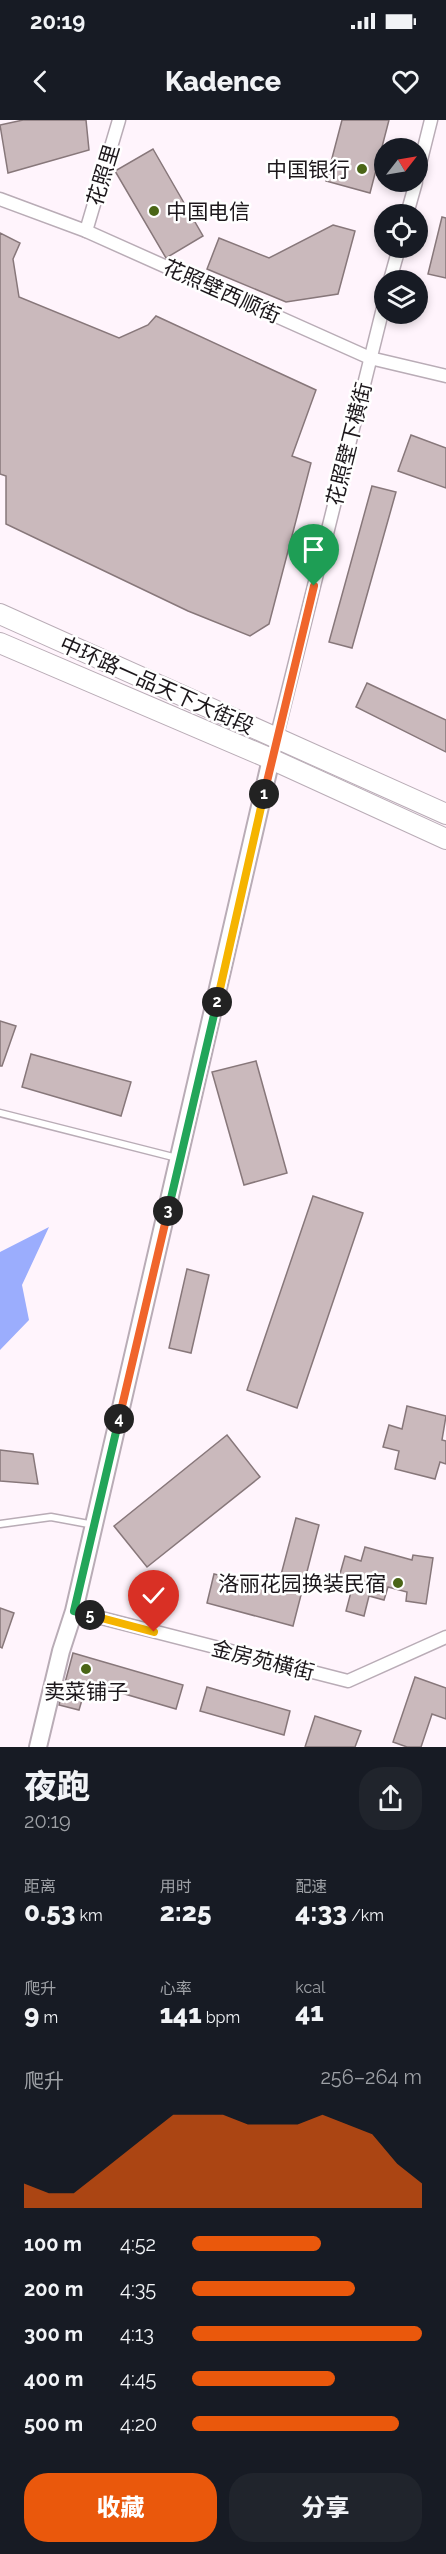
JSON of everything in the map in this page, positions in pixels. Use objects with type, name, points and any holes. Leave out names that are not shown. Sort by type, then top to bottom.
[{"type":"main road","name":"中环路一品天下大街段","points":[[0,614],[446,814]]},
{"type":"main road","name":"中环路一品天下大街段","points":[[0,643],[271,759],[446,838]]},
{"type":"street","name":"花照里","points":[[86,231],[119,120]]},
{"type":"street","points":[[426,138],[431,120]]},
{"type":"street","name":"花照壁西顺街","points":[[0,199],[86,231],[370,358],[446,376]]},
{"type":"street","name":"花照壁下横街","points":[[271,759],[379,324]]},
{"type":"street","points":[[38,1747],[61,1651],[74,1611],[271,759]]},
{"type":"street","name":"金房苑横街","points":[[74,1611],[348,1681],[446,1636]]},
{"type":"lane","points":[[0,1113],[180,1159]]},
{"type":"lane","points":[[0,1524],[51,1517],[94,1526]]},
{"type":"water","points":[[49,1227],[22,1285],[29,1320],[0,1350],[0,1252]]},
{"type":"building","points":[[23,120],[86,120],[89,150],[8,173],[0,125]]},
{"type":"building","points":[[342,120],[389,120],[384,138],[374,138],[374,178],[370,193],[326,181]]},
{"type":"building","points":[[153,149],[203,236],[166,258],[115,171]]},
{"type":"building","points":[[442,217],[446,218],[446,278],[428,274]]},
{"type":"building","points":[[333,225],[355,231],[338,294],[286,302],[207,269],[219,238],[269,258]]},
{"type":"building","points":[[0,233],[20,243],[13,259],[19,297],[119,338],[148,325],[156,316],[316,390],[292,456],[311,463],[269,624],[250,636],[188,611],[6,524],[6,476],[0,474]]},
{"type":"building","points":[[411,435],[446,448],[446,488],[398,471]]},
{"type":"building","points":[[372,486],[396,492],[352,648],[329,642]]},
{"type":"building","points":[[367,683],[446,720],[446,752],[356,707]]},
{"type":"building","points":[[0,1021],[16,1026],[2,1066],[0,1066]]},
{"type":"building","points":[[31,1054],[131,1082],[121,1116],[22,1087]]},
{"type":"building","points":[[256,1061],[287,1173],[244,1185],[212,1072]]},
{"type":"building","points":[[313,1196],[363,1213],[297,1408],[247,1390]]},
{"type":"building","points":[[187,1269],[209,1275],[191,1353],[169,1348]]},
{"type":"building","points":[[407,1406],[446,1416],[442,1440],[446,1441],[446,1464],[440,1462],[435,1479],[395,1469],[399,1451],[383,1447],[389,1425],[402,1429]]},
{"type":"building","points":[[227,1435],[260,1477],[147,1567],[114,1526]]},
{"type":"building","points":[[0,1450],[33,1454],[38,1484],[0,1481]]},
{"type":"building","points":[[296,1518],[319,1525],[293,1626],[207,1603],[214,1574],[277,1590]]},
{"type":"building","points":[[365,1547],[412,1560],[413,1555],[433,1558],[426,1604],[406,1601],[407,1592],[388,1587],[384,1600],[369,1596],[364,1616],[346,1611],[351,1592],[336,1588],[345,1556],[361,1561]]},
{"type":"building","points":[[0,1608],[14,1613],[2,1648],[0,1647]]},
{"type":"building","points":[[73,1653],[183,1685],[176,1709],[87,1683],[79,1710],[59,1705]]},
{"type":"building","points":[[415,1677],[446,1688],[446,1719],[432,1714],[421,1747],[407,1747],[393,1742]]},
{"type":"building","points":[[207,1687],[290,1711],[284,1735],[200,1711]]},
{"type":"building","points":[[315,1716],[361,1731],[355,1747],[305,1747]]},
{"type":"place","name":"中国银行","points":[[362,169]]},
{"type":"place","name":"中国电信","points":[[154,211]]},
{"type":"place","name":"洛丽花园换装民宿","points":[[398,1583]]},
{"type":"place","name":"卖菜铺子","points":[[86,1669]]},
{"type":"route","points":[[154,1632],[74,1611],[222,980],[276,738],[314,586]]}]
